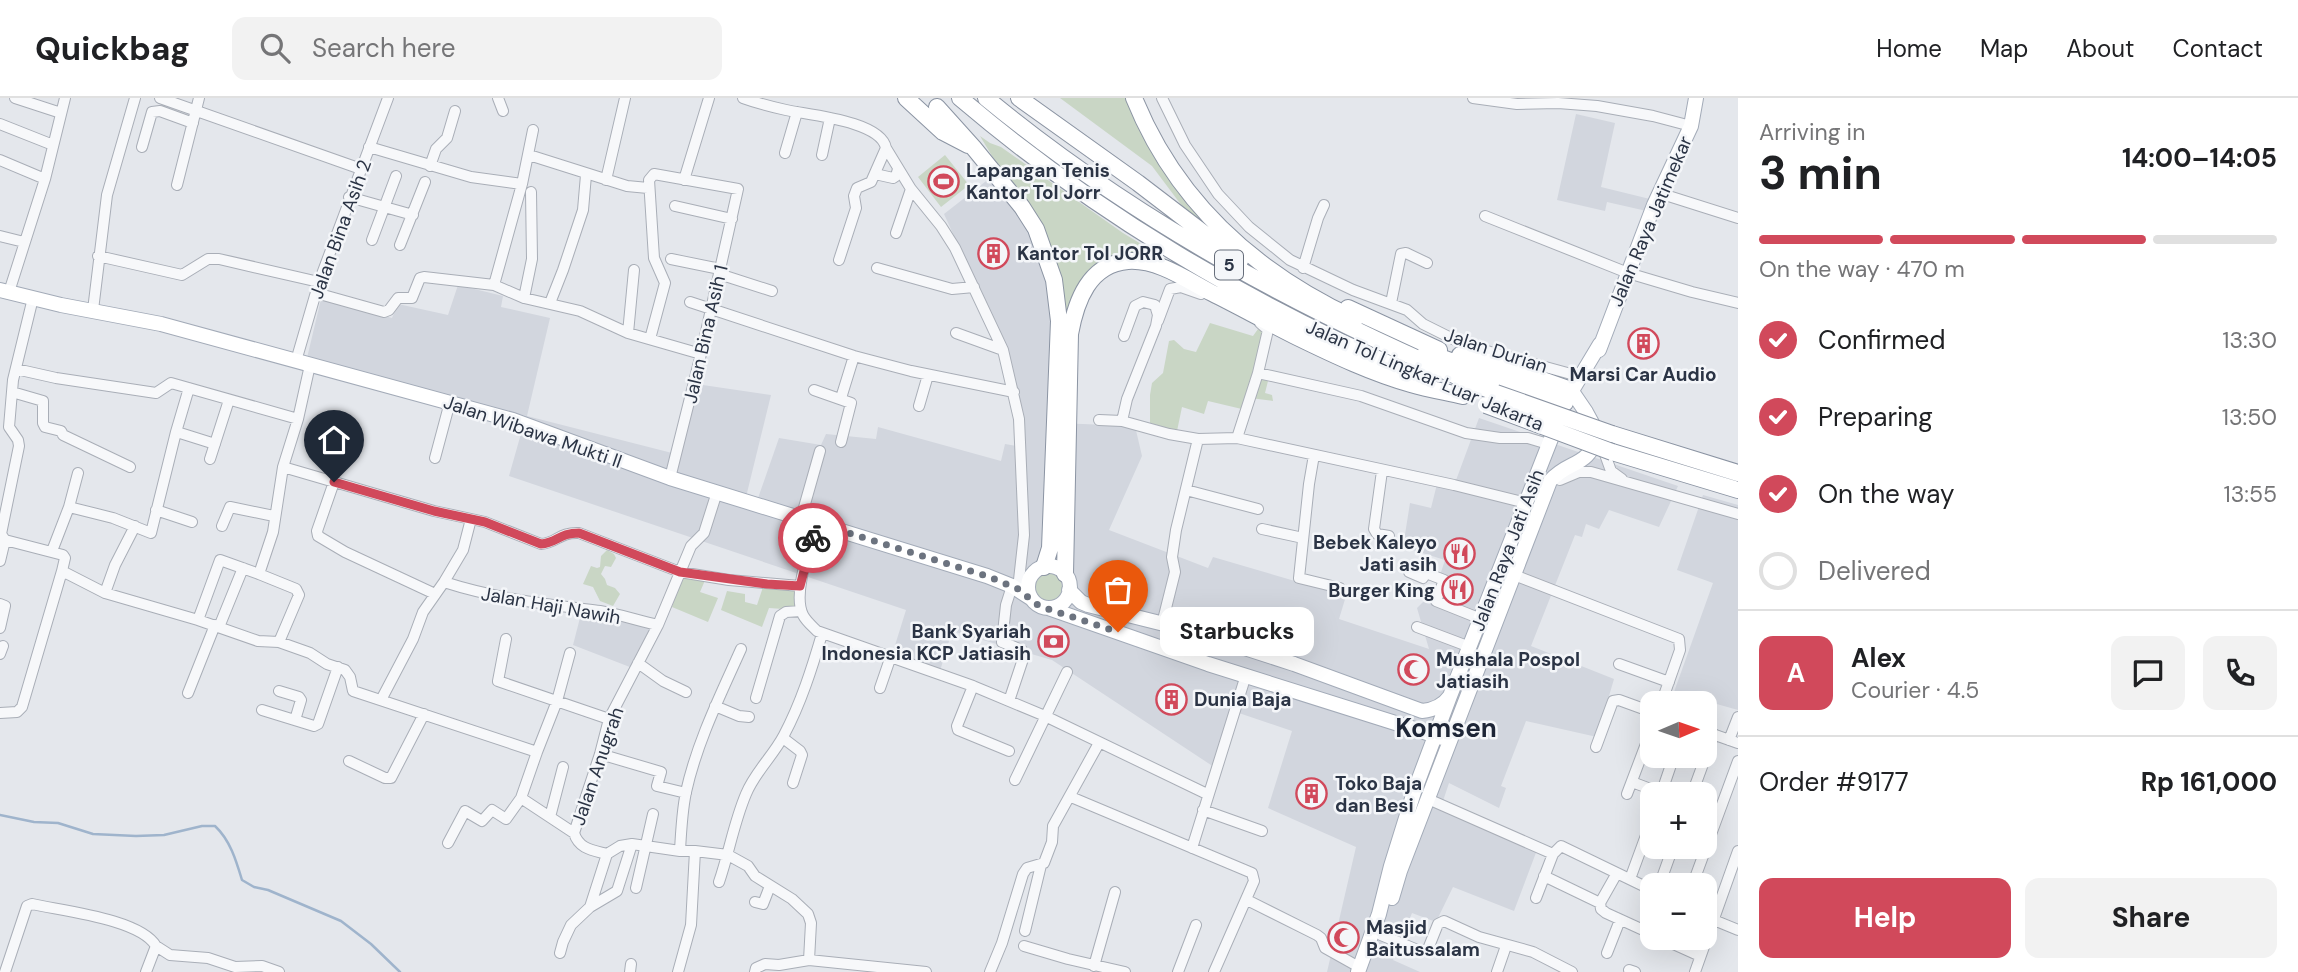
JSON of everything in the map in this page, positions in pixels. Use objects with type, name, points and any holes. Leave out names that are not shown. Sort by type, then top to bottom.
[{"type":"highway","points":[[906,98],[943,132],[973,147]]},
{"type":"highway","name":"Jalan Tol Lingkar Luar Jakarta","points":[[960,98],[1041,162],[1115,214],[1210,273],[1297,321],[1463,396],[1491,399],[1738,473]]},
{"type":"highway","name":"Jalan Tol Lingkar Luar Jakarta","points":[[986,98],[1125,202],[1218,259],[1294,301],[1491,399],[1612,452],[1738,490]]},
{"type":"highway","points":[[1019,98],[1129,176],[1195,229],[1294,301]]},
{"type":"highway","points":[[1134,98],[1169,168],[1194,201],[1231,238],[1285,280],[1349,316],[1432,354],[1568,396]]},
{"type":"highway","points":[[1144,98],[1168,148],[1190,181],[1237,234],[1283,270],[1351,310],[1430,347],[1500,365],[1568,396]]},
{"type":"highway","points":[[937,107],[1022,206],[1036,229],[1054,280],[1059,321],[1050,548],[1037,571]]},
{"type":"highway","points":[[1065,574],[1070,334],[1074,315],[1086,286],[1091,279],[1114,264],[1130,261],[1164,268],[1298,337],[1376,372],[1413,385],[1463,396]]},
{"type":"main road","name":"Jalan Raya Jatimekar","points":[[1600,344],[1659,193],[1690,126],[1696,98]]},
{"type":"main road","name":"Jalan Wibawa Mukti II","points":[[4,291],[162,324],[513,420],[670,478],[987,576],[1015,587],[1032,599]]},
{"type":"main road","name":"Jalan Raya Jati Asih","points":[[1362,970],[1391,866],[1450,696],[1568,396],[1600,344]]},
{"type":"main road","points":[[1587,412],[1584,392],[1598,357],[1600,344]]},
{"type":"main road","points":[[1568,396],[1587,412],[1605,434]]},
{"type":"main road","name":"Jalan Raya Jati Asih","points":[[1362,970],[1381,935],[1400,871],[1550,481],[1556,473],[1589,455],[1605,434]]},
{"type":"main road","points":[[1015,587],[1037,571],[1051,566],[1065,574],[1069,590],[1062,603],[1048,608]]},
{"type":"main road","points":[[1037,571],[1028,583],[1028,592],[1039,606],[1451,741]]},
{"type":"main road","points":[[1069,590],[1088,605],[1162,624],[1294,664],[1422,711],[1442,704],[1450,696]]},
{"type":"main road","points":[[1362,713],[1368,701],[1364,690]]},
{"type":"main road","points":[[1444,714],[1450,722],[1457,722],[1460,718]]},
{"type":"main road","points":[[1404,727],[1422,746],[1420,777]]},
{"type":"street","points":[[15,98],[61,113]]},
{"type":"street","points":[[4,291],[45,178],[65,98]]},
{"type":"street","points":[[93,310],[107,195],[135,98]]},
{"type":"street","points":[[160,98],[361,169]]},
{"type":"street","points":[[177,185],[199,98]]},
{"type":"street","name":"Jalan Bina Asih 2","points":[[259,574],[274,532],[274,516],[283,467],[298,419],[303,363],[317,288],[388,98]]},
{"type":"street","points":[[498,98],[503,111]]},
{"type":"street","points":[[606,180],[625,98]]},
{"type":"street","points":[[650,339],[664,283],[654,258],[649,180],[654,174],[684,180],[709,98]]},
{"type":"street","points":[[743,98],[785,104],[797,112],[846,122],[873,132],[883,140],[911,189],[942,226],[1003,350],[1019,419],[1024,502],[1023,552],[1015,587],[1006,605],[1003,642],[1022,650],[1024,656],[1009,701]]},
{"type":"street","name":"Jalan Durian","points":[[1162,98],[1185,145],[1218,194],[1272,247],[1303,268],[1407,310],[1423,324],[1465,345],[1582,376]]},
{"type":"street","points":[[1473,98],[1517,104],[1597,106],[1660,117],[1690,126]]},
{"type":"street","points":[[142,147],[152,112],[160,111],[192,123]]},
{"type":"street","points":[[430,166],[436,149],[447,138],[455,111]]},
{"type":"street","points":[[785,153],[797,112]]},
{"type":"street","points":[[822,155],[830,118]]},
{"type":"street","points":[[0,124],[53,145]]},
{"type":"street","points":[[494,285],[522,184],[533,130]]},
{"type":"street","points":[[369,147],[471,177],[522,184]]},
{"type":"street","points":[[839,260],[856,208],[854,196],[857,188],[871,182],[886,148]]},
{"type":"street","points":[[529,155],[586,175],[626,186],[648,188]]},
{"type":"street","points":[[0,160],[45,178]]},
{"type":"street","points":[[875,174],[895,178],[898,169]]},
{"type":"street","points":[[550,303],[564,270],[583,210],[586,175]]},
{"type":"street","points":[[372,240],[396,176]]},
{"type":"street","name":"Jalan Bina Asih 1","points":[[670,478],[702,354],[738,189],[684,180]]},
{"type":"street","points":[[400,245],[425,182]]},
{"type":"street","points":[[896,233],[911,189]]},
{"type":"street","points":[[524,298],[532,259],[531,192]]},
{"type":"street","points":[[1659,193],[1738,218]]},
{"type":"street","points":[[349,197],[413,215]]},
{"type":"street","points":[[1303,268],[1324,205]]},
{"type":"street","points":[[675,206],[732,219]]},
{"type":"street","points":[[1485,216],[1628,273],[1738,303]]},
{"type":"street","points":[[0,236],[24,242]]},
{"type":"street","points":[[1391,303],[1401,254],[1406,253],[1427,263]]},
{"type":"street","points":[[98,256],[182,275],[208,259],[219,259],[317,288],[384,312],[398,299],[412,298],[420,278],[424,277],[494,285],[524,298],[580,311],[628,333],[702,354]]},
{"type":"street","points":[[671,259],[719,272],[772,291]]},
{"type":"street","points":[[877,268],[952,289],[974,287]]},
{"type":"street","points":[[628,333],[634,270]]},
{"type":"street","points":[[1122,421],[1170,289],[1175,287],[1188,289],[1220,302],[1268,330],[1258,373],[1237,438]]},
{"type":"street","points":[[0,561],[2,513],[19,446],[9,427],[13,380],[33,298]]},
{"type":"street","points":[[690,302],[854,356],[928,375],[1014,392]]},
{"type":"street","points":[[1124,336],[1132,309],[1139,303],[1155,305],[1158,321]]},
{"type":"street","points":[[956,333],[1003,350]]},
{"type":"street","points":[[841,398],[854,356]]},
{"type":"street","points":[[1258,373],[1362,396],[1466,433],[1500,438],[1528,438],[1548,444]]},
{"type":"street","points":[[919,406],[928,375]]},
{"type":"street","points":[[0,376],[13,380],[43,401],[43,423],[46,427],[61,431],[63,435],[130,467]]},
{"type":"street","points":[[13,380],[56,377],[156,393],[171,383],[228,402],[298,419]]},
{"type":"street","points":[[814,390],[851,403],[841,442]]},
{"type":"street","points":[[69,508],[113,518],[151,533],[191,391]]},
{"type":"street","points":[[210,459],[228,402]]},
{"type":"street","points":[[435,458],[450,402]]},
{"type":"street","points":[[1099,420],[1122,421],[1198,439],[1237,438],[1526,503]]},
{"type":"street","points":[[180,433],[215,444]]},
{"type":"street","points":[[1605,434],[1611,471],[1632,485]]},
{"type":"street","points":[[1162,624],[1175,572],[1172,557],[1176,530],[1198,439]]},
{"type":"street","points":[[801,518],[820,451]]},
{"type":"street","points":[[1314,456],[1299,578],[1340,588]]},
{"type":"street","points":[[283,467],[434,511],[471,519],[541,544],[549,543],[567,533],[579,533],[680,572],[800,586]]},
{"type":"street","points":[[1382,471],[1374,529],[1377,534],[1389,537]]},
{"type":"street","points":[[51,551],[69,508],[78,472]]},
{"type":"street","points":[[1545,494],[1569,474],[1591,472],[1738,514]]},
{"type":"street","points":[[334,482],[317,531],[318,536],[345,552],[435,594]]},
{"type":"street","points":[[1186,490],[1258,509]]},
{"type":"street","name":"Jalan Anugrah","points":[[607,854],[583,847],[576,840],[574,832],[609,719],[658,625],[691,546],[698,542],[704,533],[717,492]]},
{"type":"street","points":[[222,526],[230,507],[274,516]]},
{"type":"street","points":[[156,510],[192,522]]},
{"type":"street","points":[[382,700],[413,639],[423,612],[463,550],[471,519]]},
{"type":"street","points":[[817,523],[800,586],[801,611],[808,622],[822,634],[973,686],[1045,716],[1207,794]]},
{"type":"street","points":[[105,593],[135,526]]},
{"type":"street","points":[[1262,529],[1303,538]]},
{"type":"street","points":[[0,712],[16,712],[22,707],[65,558],[63,555],[2,536]]},
{"type":"street","points":[[198,620],[220,560],[296,589],[299,595],[279,642]]},
{"type":"street","points":[[188,693],[243,568]]},
{"type":"street","points":[[62,571],[105,593],[258,641],[279,642],[310,653],[345,670],[350,677],[353,691],[537,751]]},
{"type":"street","points":[[1409,572],[1423,578],[1426,573],[1444,580],[1436,601],[1481,619]]},
{"type":"street","points":[[1514,575],[1679,639],[1680,650],[1666,691]]},
{"type":"street","name":"Jalan Haji Nawih","points":[[444,582],[477,593],[562,608],[601,611],[658,625]]},
{"type":"street","points":[[0,604],[5,606],[0,628]]},
{"type":"street","points":[[756,698],[780,616],[786,612],[801,611]]},
{"type":"street","points":[[1417,627],[1470,647]]},
{"type":"street","points":[[719,882],[748,789],[766,759],[783,738],[810,676],[822,634]]},
{"type":"street","points":[[506,639],[498,681],[609,719]]},
{"type":"street","points":[[680,851],[686,793],[703,736],[741,649]]},
{"type":"street","points":[[448,844],[465,811],[482,821],[492,810],[506,819],[522,798],[557,701],[570,653]]},
{"type":"street","points":[[880,688],[891,656]]},
{"type":"street","points":[[638,663],[663,681],[686,692]]},
{"type":"street","points":[[1619,664],[1669,682]]},
{"type":"street","points":[[262,709],[314,726],[318,724],[338,667]]},
{"type":"street","points":[[1015,780],[1067,672]]},
{"type":"street","points":[[1192,848],[1246,675]]},
{"type":"street","points":[[973,686],[957,726],[958,730],[1009,751]]},
{"type":"street","points":[[279,691],[301,700],[295,720]]},
{"type":"street","points":[[1596,747],[1613,701],[1619,700],[1640,708]]},
{"type":"street","points":[[715,706],[739,716],[749,717]]},
{"type":"street","points":[[349,761],[385,778],[391,778],[424,714]]},
{"type":"street","points":[[1717,735],[1734,741],[1738,717]]},
{"type":"street","points":[[783,738],[802,755],[793,783]]},
{"type":"street","points":[[1025,930],[1041,865],[1052,842],[1053,826],[1099,743]]},
{"type":"street","points":[[600,754],[661,772],[657,786],[686,793]]},
{"type":"street","points":[[1627,794],[1640,760]]},
{"type":"street","points":[[1697,873],[1738,761]]},
{"type":"street","points":[[550,817],[564,767]]},
{"type":"street","points":[[1632,782],[1640,785]]},
{"type":"street","points":[[1070,797],[1252,873],[1254,881],[1247,900],[1214,972]]},
{"type":"street","points":[[522,798],[574,832]]},
{"type":"street","points":[[1428,799],[1553,855]]},
{"type":"street","points":[[1203,810],[1262,831]]},
{"type":"street","points":[[636,888],[653,814]]},
{"type":"street","points":[[560,953],[571,925],[590,907],[617,891],[632,844]]},
{"type":"street","points":[[590,907],[607,854],[620,846],[646,845],[728,855],[748,866],[755,876],[792,899],[808,914],[811,923],[809,960]]},
{"type":"street","points":[[1536,898],[1553,855],[1561,846],[1640,885]]},
{"type":"street","points":[[678,972],[691,925],[695,851]]},
{"type":"street","points":[[1717,904],[1734,878],[1738,851]]},
{"type":"street","points":[[1630,880],[1640,852]]},
{"type":"street","points":[[990,972],[1002,943],[1023,874],[1028,868],[1041,865]]},
{"type":"street","points":[[1617,873],[1600,902],[1601,909],[1640,929]]},
{"type":"street","points":[[1544,876],[1600,902]]},
{"type":"street","points":[[755,902],[763,904],[769,886]]},
{"type":"street","points":[[1094,966],[1115,892]]},
{"type":"street","points":[[1247,900],[1317,935],[1325,948],[1362,970]]},
{"type":"street","points":[[5,972],[29,904],[122,924],[147,935],[156,946],[170,955],[208,958],[234,967],[262,966],[279,972]]},
{"type":"street","points":[[1607,953],[1620,920]]},
{"type":"street","points":[[1381,935],[1420,951],[1428,949],[1438,924],[1444,921],[1479,937],[1533,952],[1572,972]]},
{"type":"street","points":[[1717,922],[1738,930]]},
{"type":"street","points":[[1178,972],[1196,925]]},
{"type":"street","points":[[146,972],[156,946]]},
{"type":"street","points":[[1024,946],[1125,972]]},
{"type":"street","points":[[1497,972],[1506,946]]},
{"type":"street","points":[[1687,950],[1700,956]]},
{"type":"street","points":[[1695,972],[1701,950]]},
{"type":"street","points":[[755,972],[756,968],[765,964],[779,965],[809,960],[825,966],[926,972]]},
{"type":"shaded area","points":[[1576,114],[1615,123],[1601,187],[1654,200],[1651,212],[1607,202],[1605,211],[1557,200]]},
{"type":"shaded area","points":[[990,178],[1026,224],[1050,279],[1056,423],[1135,426],[1142,456],[1109,530],[1208,568],[1213,557],[1346,596],[1339,619],[1429,649],[1417,608],[1424,601],[1432,600],[1445,560],[1403,547],[1410,503],[1431,508],[1438,480],[1455,483],[1479,418],[1678,486],[1659,527],[1609,510],[1599,529],[1586,524],[1582,537],[1575,535],[1531,646],[1614,679],[1597,737],[1526,721],[1501,786],[1506,788],[1499,808],[1449,783],[1442,804],[1537,850],[1514,911],[1453,887],[1436,922],[1412,913],[1393,960],[1420,972],[1327,972],[1356,847],[1268,808],[1292,731],[1233,711],[1214,767],[1052,660],[952,631],[940,671],[892,655],[906,610],[509,476],[526,416],[307,358],[321,299],[392,318],[398,304],[448,315],[458,285],[503,296],[501,307],[550,318],[527,416],[676,454],[696,384],[771,395],[746,497],[757,501],[779,438],[821,445],[826,434],[876,439],[878,427],[1001,461],[1005,444],[1023,447],[1024,415],[1006,350],[944,214]]},
{"type":"shaded area","points":[[1703,495],[1738,505],[1738,710],[1717,704],[1717,691],[1674,691],[1713,583],[1677,570]]},
{"type":"shaded area","points":[[582,610],[658,625],[635,669],[573,645]]},
{"type":"green space","points":[[1060,98],[1130,98],[1238,253],[1194,222],[1152,166]]},
{"type":"green space","points":[[980,136],[1001,147],[1123,233],[1189,273],[1170,266],[1102,266],[1066,331],[1025,200]]},
{"type":"green space","name":"Lapangan Tenis Kantor Tol Jorr","points":[[945,155],[969,185],[941,207],[918,177]]},
{"type":"green space","points":[[1210,323],[1253,336],[1258,329],[1271,333],[1255,375],[1269,377],[1265,393],[1272,395],[1273,401],[1250,398],[1246,410],[1208,401],[1204,414],[1182,407],[1177,431],[1150,423],[1152,383],[1163,373],[1169,341],[1174,340],[1184,349],[1196,352]]},
{"type":"green space","points":[[607,550],[616,558],[611,567],[605,566],[601,574],[607,585],[620,594],[613,606],[600,601],[593,587],[583,584],[591,566],[600,567],[601,556]]},
{"type":"green space","points":[[1048,573],[1058,577],[1062,587],[1058,597],[1048,601],[1038,597],[1034,587],[1038,577]]},
{"type":"green space","points":[[682,574],[706,578],[700,592],[718,598],[708,622],[672,607]]},
{"type":"green space","points":[[763,587],[797,589],[797,610],[769,608],[762,627],[721,610],[727,591],[745,594],[745,602],[757,605]]},
{"type":"waterway","points":[[0,815],[34,822],[58,823],[93,834],[164,835],[202,826],[215,826],[229,844],[242,880],[341,921],[371,944],[400,972]]},
{"type":"way so far","points":[[813,538],[817,523],[987,576],[1018,589],[1039,606],[1118,632]]},
{"type":"place","name":"Lapangan Tenis Kantor Tol Jorr","points":[[943,181]]},
{"type":"place","name":"Kantor Tol JORR","points":[[994,253]]},
{"type":"place","name":"Marsi Car Audio","points":[[1643,343]]},
{"type":"place","name":"Bebek Kaleyo Jati asih","points":[[1460,553]]},
{"type":"place","name":"Burger King","points":[[1458,590]]},
{"type":"place","name":"Starbucks","points":[[1118,632]]},
{"type":"place","name":"Bank Syariah Indonesia KCP Jatiasih","points":[[1054,642]]},
{"type":"place","name":"Mushala Pospol Jatiasih","points":[[1413,670]]},
{"type":"place","name":"Dunia Baja","points":[[1171,699]]},
{"type":"place","name":"Toko Baja dan Besi","points":[[1312,794]]},
{"type":"place","name":"Masjid Baitussalam","points":[[1343,938]]},
{"type":"district","name":"Komsen","points":[[1446,728]]},
{"type":"route","points":[[334,482],[434,511],[485,522],[541,544],[549,543],[567,533],[579,533],[680,572],[729,580],[800,586],[813,538]]}]
